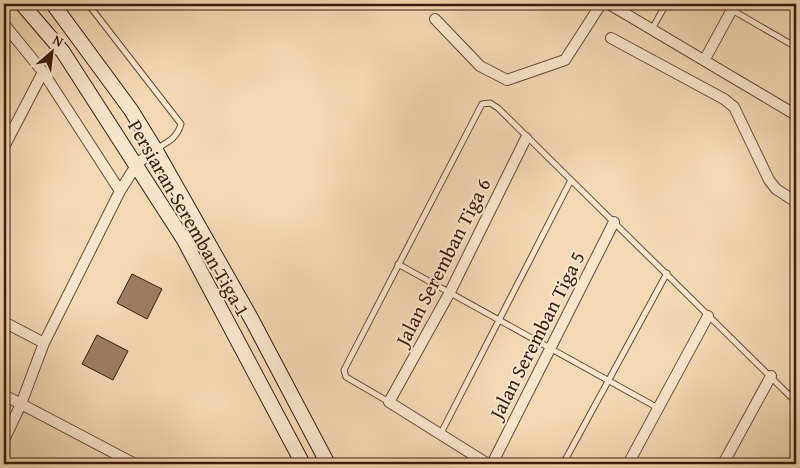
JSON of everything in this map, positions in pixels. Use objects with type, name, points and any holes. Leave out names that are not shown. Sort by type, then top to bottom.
[{"type":"main road","name":"Persiaran Seremban Tiga 1","points":[[22,4],[64,52],[184,240],[303,464]]},
{"type":"main road","name":"Persiaran Seremban Tiga 1","points":[[53,4],[131,110],[155,149],[252,320],[328,464]]},
{"type":"street","points":[[435,19],[480,66],[507,80],[565,60],[600,4]]},
{"type":"street","points":[[610,4],[796,114]]},
{"type":"street","points":[[704,59],[733,7]]},
{"type":"street","points":[[4,24],[43,72],[120,191]]},
{"type":"street","points":[[611,38],[724,99],[734,107],[769,180],[776,189],[796,202]]},
{"type":"street","points":[[4,147],[43,72]]},
{"type":"street","name":"Jalan Seremban Tiga 6","points":[[388,402],[450,292],[526,138]]},
{"type":"street","points":[[4,440],[21,404],[44,342],[120,191],[137,164],[155,149]]},
{"type":"street","name":"Jalan Seremban Tiga 5","points":[[490,464],[614,222]]},
{"type":"street","points":[[628,464],[708,316]]},
{"type":"street","points":[[4,322],[44,342]]},
{"type":"street","points":[[723,464],[771,376]]},
{"type":"street","points":[[4,395],[134,464]]},
{"type":"street","points":[[388,402],[490,464]]},
{"type":"lane","points":[[88,4],[181,124],[179,132],[173,139],[155,149]]},
{"type":"lane","points":[[652,29],[666,4]]},
{"type":"lane","points":[[733,7],[796,47]]},
{"type":"lane","points":[[388,402],[354,383],[346,377],[344,370],[482,104],[490,103],[498,108],[526,138],[667,273],[796,402]]},
{"type":"lane","points":[[440,435],[571,180]]},
{"type":"lane","points":[[398,264],[658,408]]},
{"type":"lane","points":[[563,464],[667,273]]},
{"type":"lane","points":[[790,464],[796,452]]},
{"type":"building","points":[[132,274],[162,289],[147,319],[117,303]]},
{"type":"building","points":[[97,335],[128,351],[113,380],[82,364]]}]
